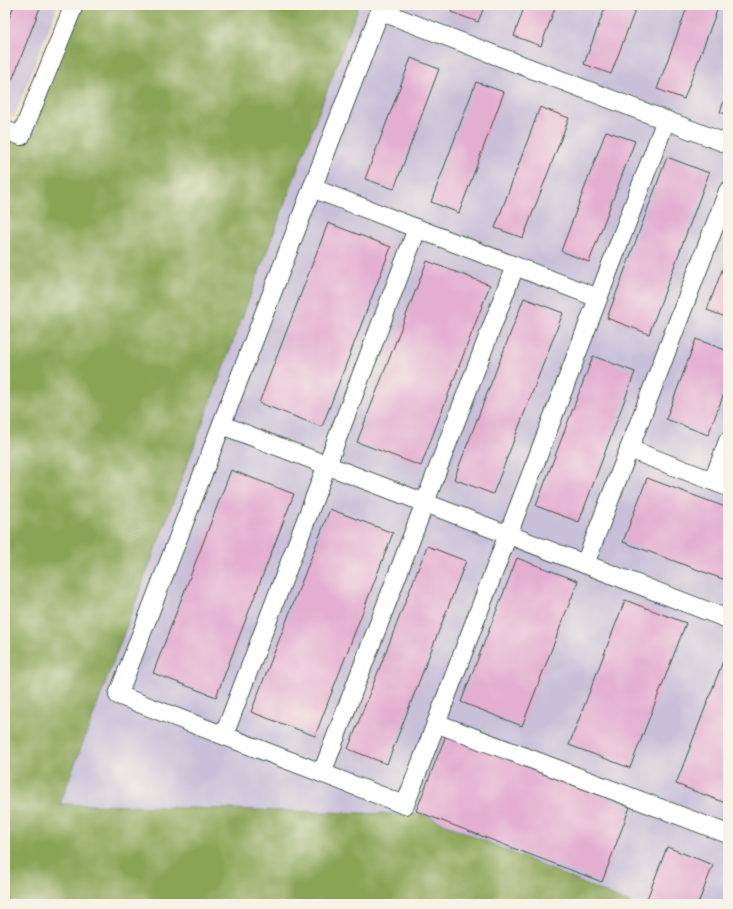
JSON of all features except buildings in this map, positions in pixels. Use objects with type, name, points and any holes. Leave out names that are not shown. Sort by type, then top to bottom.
[{"type":"street","points":[[5,130],[21,136],[74,5]]},
{"type":"street","points":[[666,120],[405,805],[118,695],[380,11],[666,120],[728,144]]},
{"type":"street","points":[[312,188],[598,298]]},
{"type":"street","points":[[585,564],[728,191]]},
{"type":"street","points":[[224,735],[417,229]]},
{"type":"street","points":[[322,773],[515,266]]},
{"type":"street","points":[[222,425],[728,619]]},
{"type":"street","points":[[629,449],[720,484],[728,441]]},
{"type":"street","points":[[436,723],[728,834]]},
{"type":"shaded area","points":[[5,5],[58,5],[14,117],[5,113]]},
{"type":"shaded area","points":[[359,5],[728,5],[728,904],[631,904],[425,815],[60,804]]},
{"type":"green space","points":[[75,5],[359,5],[60,804],[425,815],[631,904],[5,904],[5,130],[20,136]]}]
